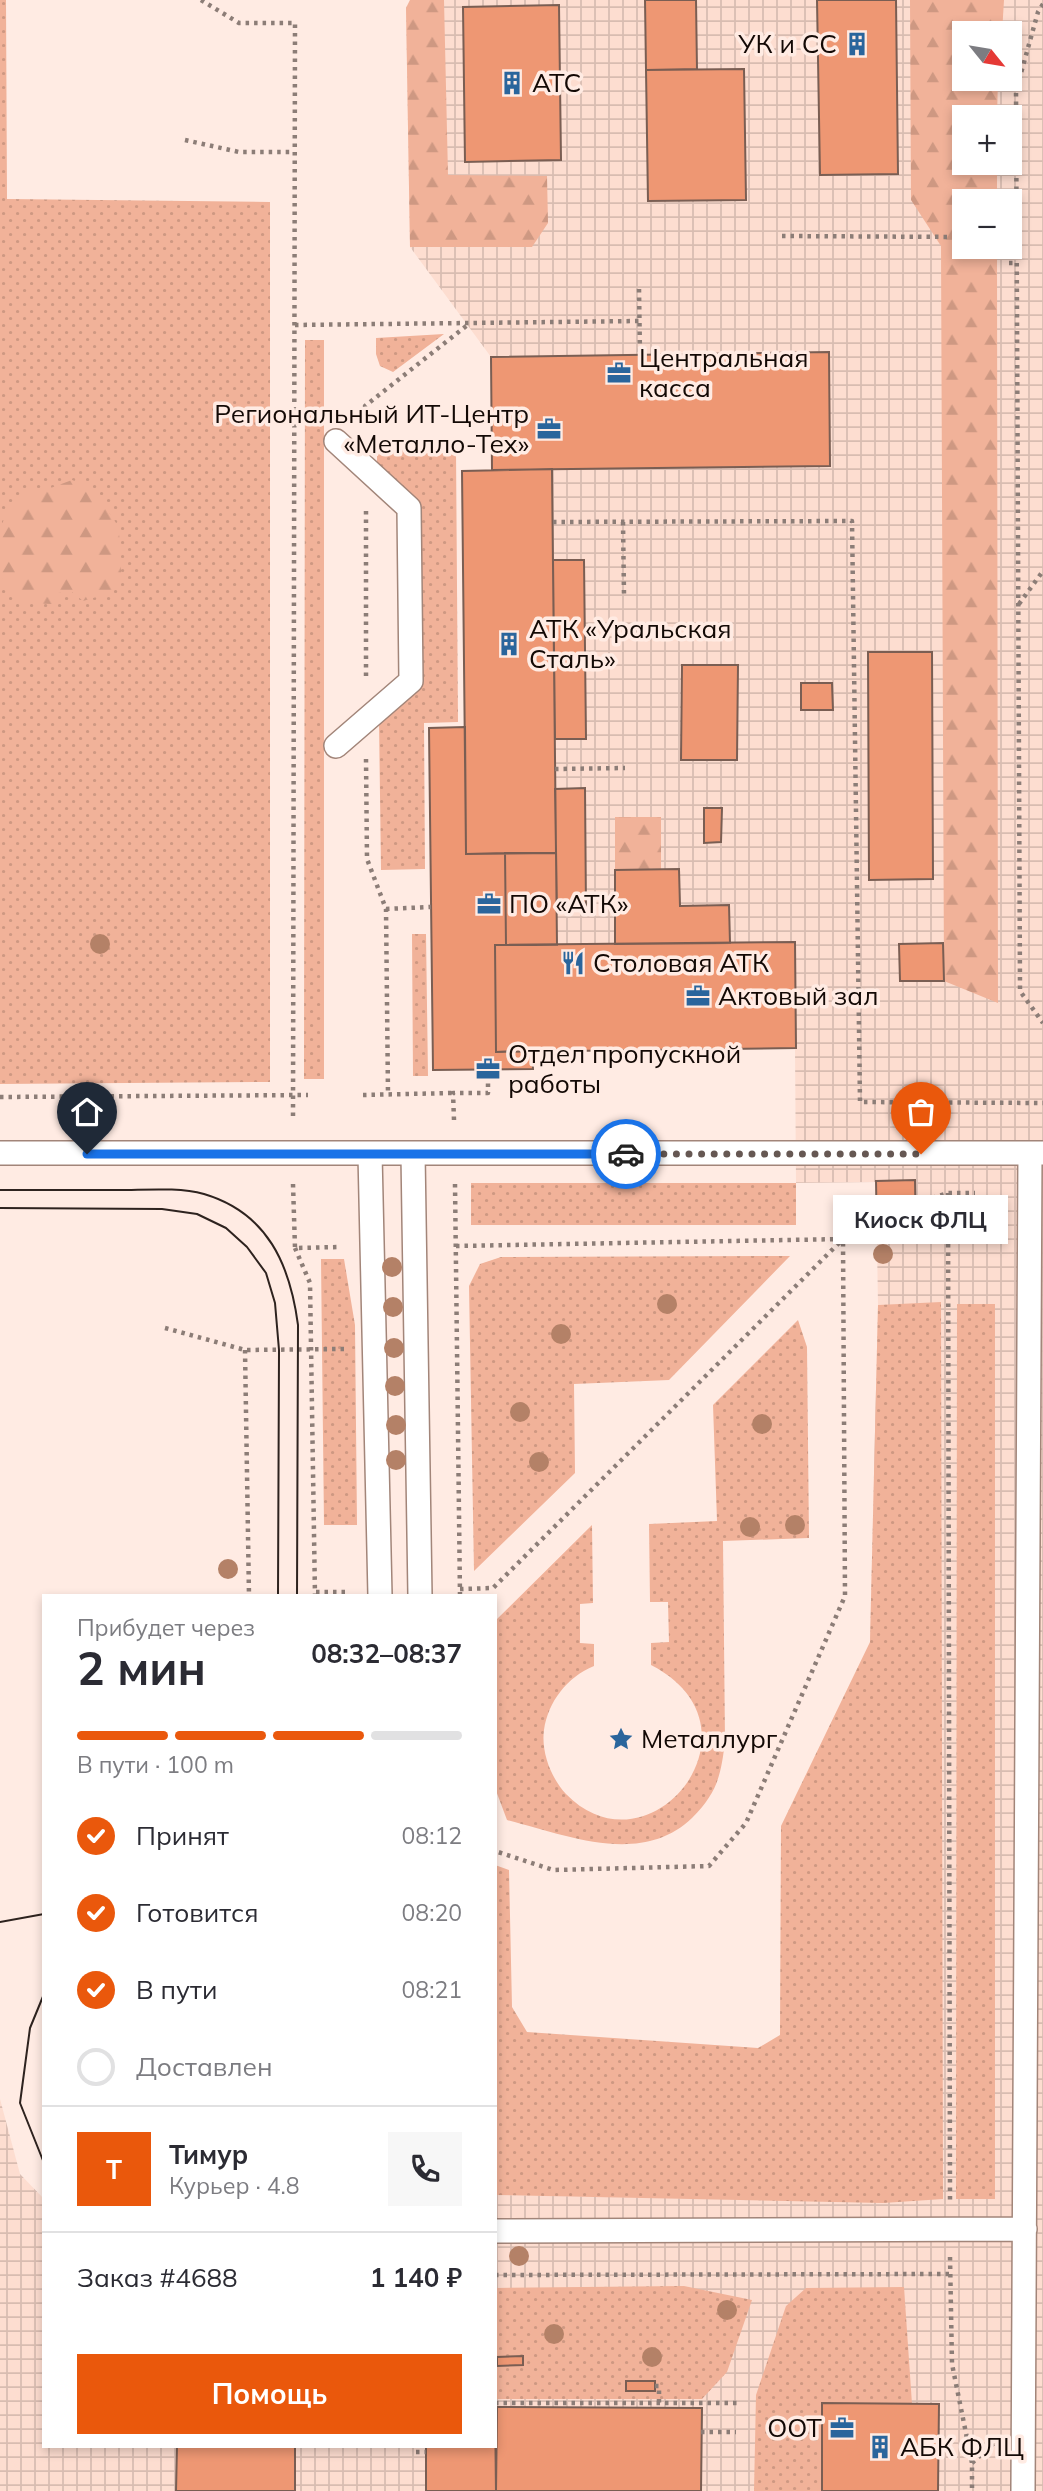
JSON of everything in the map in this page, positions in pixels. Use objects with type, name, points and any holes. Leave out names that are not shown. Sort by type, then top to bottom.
[{"type":"lane","points":[[336,441],[409,508],[411,667],[411,681],[336,746]]},
{"type":"lane","points":[[0,1153],[1036,1153],[1025,2229],[1034,2291],[1023,2491]]},
{"type":"lane","points":[[370,1154],[380,1594]]},
{"type":"lane","points":[[413,1154],[420,1594]]},
{"type":"lane","points":[[497,2231],[1025,2229]]},
{"type":"path","points":[[201,0],[239,23],[295,23],[293,1121]]},
{"type":"path","points":[[1043,4],[1038,12],[1016,91],[1020,990],[1043,1023]]},
{"type":"path","points":[[185,140],[239,152],[294,152]]},
{"type":"path","points":[[782,236],[952,237]]},
{"type":"path","points":[[1008,259],[1008,263],[1017,263]]},
{"type":"path","points":[[639,289],[640,355]]},
{"type":"path","points":[[295,325],[640,321]]},
{"type":"path","points":[[553,522],[852,521],[860,1102],[1043,1103]]},
{"type":"path","points":[[623,522],[624,595]]},
{"type":"path","points":[[1019,604],[1043,571]]},
{"type":"path","points":[[555,769],[625,768]]},
{"type":"path","points":[[386,909],[431,907]]},
{"type":"path","points":[[363,1094],[488,1093],[488,1069]]},
{"type":"path","points":[[453,1093],[454,1120]]},
{"type":"path","points":[[0,1097],[308,1095]]},
{"type":"path","points":[[293,1183],[295,1248],[310,1283],[316,1594],[356,1592]]},
{"type":"path","points":[[455,1184],[460,1594]]},
{"type":"path","points":[[948,1193],[950,2213]]},
{"type":"path","points":[[916,1203],[948,1193],[975,1193]]},
{"type":"path","points":[[460,1589],[493,1588],[844,1239],[867,1203],[876,1203]]},
{"type":"path","points":[[456,1246],[844,1239]]},
{"type":"path","points":[[497,1852],[553,1870],[709,1866],[747,1823],[845,1595],[844,1239]]},
{"type":"path","points":[[295,1248],[343,1247]]},
{"type":"path","points":[[165,1328],[245,1350],[352,1349]]},
{"type":"path","points":[[245,1350],[249,1594]]},
{"type":"path","points":[[950,2246],[952,2364],[972,2463],[972,2491]]},
{"type":"path","points":[[497,2275],[950,2274]]},
{"type":"path","points":[[655,2386],[659,2386],[659,2403]]},
{"type":"path","points":[[497,2403],[737,2403]]},
{"type":"path","points":[[701,2432],[736,2432]]},
{"type":"path","points":[[416,2452],[426,2452]]},
{"type":"shaded area","points":[[410,0],[1043,0],[1043,2491],[0,2491],[0,2099],[20,2174],[42,2197],[42,2448],[497,2448],[497,2195],[883,2202],[870,1642],[878,1305],[876,1182],[796,1183],[795,1048],[533,1051],[533,1069],[433,1070],[429,728],[465,727],[462,471],[492,470],[491,357],[410,247],[406,8]]},
{"type":"green space","points":[[0,0],[6,0],[7,199],[270,202],[270,1082],[0,1084]]},
{"type":"green space","points":[[410,0],[444,0],[448,175],[547,176],[548,223],[532,247],[410,247],[406,8]]},
{"type":"green space","points":[[910,0],[1004,0],[1003,21],[952,21],[952,91],[998,91],[997,105],[952,105],[952,175],[997,175],[997,189],[952,189],[952,259],[997,259],[998,1003],[944,981],[941,246],[911,200]]},
{"type":"green space","points":[[444,334],[393,372],[380,366],[376,354],[376,338]]},
{"type":"green space","points":[[305,340],[324,340],[324,1079],[304,1079]]},
{"type":"green space","points":[[456,449],[458,722],[424,723],[425,869],[381,870],[379,721],[422,684],[420,504],[377,466],[377,450]]},
{"type":"green space","points":[[72,480],[93,488],[118,526],[121,577],[113,592],[83,601],[72,592],[58,593],[52,604],[27,603],[6,591],[0,572],[0,533],[4,518],[28,492],[48,489]]},
{"type":"green space","points":[[615,817],[661,817],[661,870],[615,870]]},
{"type":"green space","points":[[412,934],[426,934],[428,1076],[413,1076]]},
{"type":"green space","points":[[471,1183],[796,1183],[796,1225],[471,1225]]},
{"type":"green space","points":[[790,1256],[669,1380],[574,1384],[575,1473],[474,1571],[469,1286],[480,1264],[501,1257]]},
{"type":"green space","points":[[321,1259],[344,1259],[355,1325],[357,1525],[324,1525]]},
{"type":"green space","points":[[941,1302],[943,2199],[883,2203],[497,2195],[497,1866],[509,1870],[512,2007],[527,2032],[758,2048],[780,2035],[781,1826],[870,1642],[878,1305]]},
{"type":"green space","points":[[957,1304],[995,1304],[995,2199],[956,2199]]},
{"type":"green space","points":[[798,1320],[807,1347],[809,1538],[723,1541],[725,1741],[722,1764],[712,1792],[692,1818],[672,1833],[650,1841],[602,1843],[507,1820],[497,1793],[497,1619],[592,1525],[593,1603],[580,1604],[580,1643],[594,1644],[594,1666],[575,1677],[554,1700],[546,1720],[543,1738],[548,1764],[566,1794],[599,1816],[632,1819],[662,1807],[685,1785],[699,1756],[701,1723],[686,1692],[651,1665],[651,1643],[669,1642],[668,1602],[650,1602],[649,1524],[717,1521],[713,1405]]},
{"type":"green space","points":[[684,2286],[752,2300],[727,2372],[702,2399],[497,2399],[497,2288]]},
{"type":"green space","points":[[904,2287],[912,2404],[822,2403],[821,2491],[754,2491],[756,2395],[786,2306],[806,2288]]},
{"type":"building","points":[[645,0],[696,0],[697,69],[646,70]]},
{"type":"building","name":"УК и СС","points":[[817,0],[896,0],[898,174],[820,175]]},
{"type":"building","name":"АТС","points":[[559,5],[561,160],[465,162],[463,7]]},
{"type":"building","points":[[744,69],[746,200],[648,201],[646,70]]},
{"type":"building","points":[[829,352],[830,466],[492,470],[491,357]]},
{"type":"building","name":"АТК «Уральская Сталь»","points":[[552,469],[556,853],[466,854],[462,471]]},
{"type":"building","points":[[553,560],[584,560],[586,739],[555,739]]},
{"type":"building","points":[[868,652],[932,652],[933,879],[869,880]]},
{"type":"building","points":[[682,665],[738,665],[737,760],[681,760]]},
{"type":"building","points":[[801,683],[832,683],[833,710],[801,710]]},
{"type":"building","points":[[465,727],[466,854],[505,853],[506,945],[495,945],[496,1052],[532,1051],[533,1069],[433,1070],[429,728]]},
{"type":"building","points":[[585,788],[586,910],[557,911],[555,789]]},
{"type":"building","points":[[704,808],[722,808],[721,842],[704,843]]},
{"type":"building","points":[[505,853],[556,853],[557,945],[506,945]]},
{"type":"building","points":[[679,869],[680,906],[729,905],[730,943],[615,944],[615,870]]},
{"type":"building","points":[[795,942],[796,1048],[496,1052],[495,945]]},
{"type":"building","points":[[943,943],[944,981],[900,981],[899,944]]},
{"type":"building","points":[[915,1180],[916,1237],[877,1238],[876,1181]]},
{"type":"building","points":[[523,2356],[523,2365],[497,2366],[497,2357]]},
{"type":"building","points":[[626,2381],[655,2381],[655,2391],[626,2391]]},
{"type":"building","name":"АБК ФЛЦ","points":[[822,2403],[939,2404],[938,2491],[822,2491]]},
{"type":"building","points":[[497,2407],[702,2408],[701,2491],[496,2491]]},
{"type":"building","points":[[177,2448],[295,2448],[295,2491],[176,2491]]},
{"type":"building","points":[[426,2448],[495,2448],[496,2491],[426,2491]]},
{"type":"tram line","points":[[0,1190],[184,1190],[204,1194],[245,1214],[272,1244],[289,1282],[298,1325],[297,1594]]},
{"type":"tram line","points":[[0,1208],[162,1209],[197,1214],[226,1228],[247,1247],[266,1273],[275,1303],[279,1350],[278,1594]]},
{"type":"tram line","points":[[0,1922],[42,1914]]},
{"type":"tram line","points":[[42,1999],[30,2028],[20,2103],[42,2158]]},
{"type":"way so far","points":[[626,1154],[921,1154]]},
{"type":"place","name":"УК и СС","points":[[857,44]]},
{"type":"place","name":"АТС","points":[[512,83]]},
{"type":"place","name":"Центральная касса","points":[[619,373]]},
{"type":"place","name":"Региональный ИТ-Центр «Металло-Тех»","points":[[549,429]]},
{"type":"place","name":"АТК «Уральская Сталь»","points":[[509,644]]},
{"type":"place","name":"ПО «АТК»","points":[[489,904]]},
{"type":"place","name":"Столовая АТК","points":[[573,963]]},
{"type":"place","name":"Актовый зал","points":[[698,996]]},
{"type":"place","name":"Отдел пропускной работы","points":[[488,1069]]},
{"type":"place","name":"Киоск ФЛЦ","points":[[921,1154]]},
{"type":"place","name":"Металлург","points":[[621,1739]]},
{"type":"place","name":"ООТ","points":[[842,2428]]},
{"type":"place","name":"АБК ФЛЦ","points":[[880,2447]]},
{"type":"route","points":[[87,1154],[626,1154]]}]
